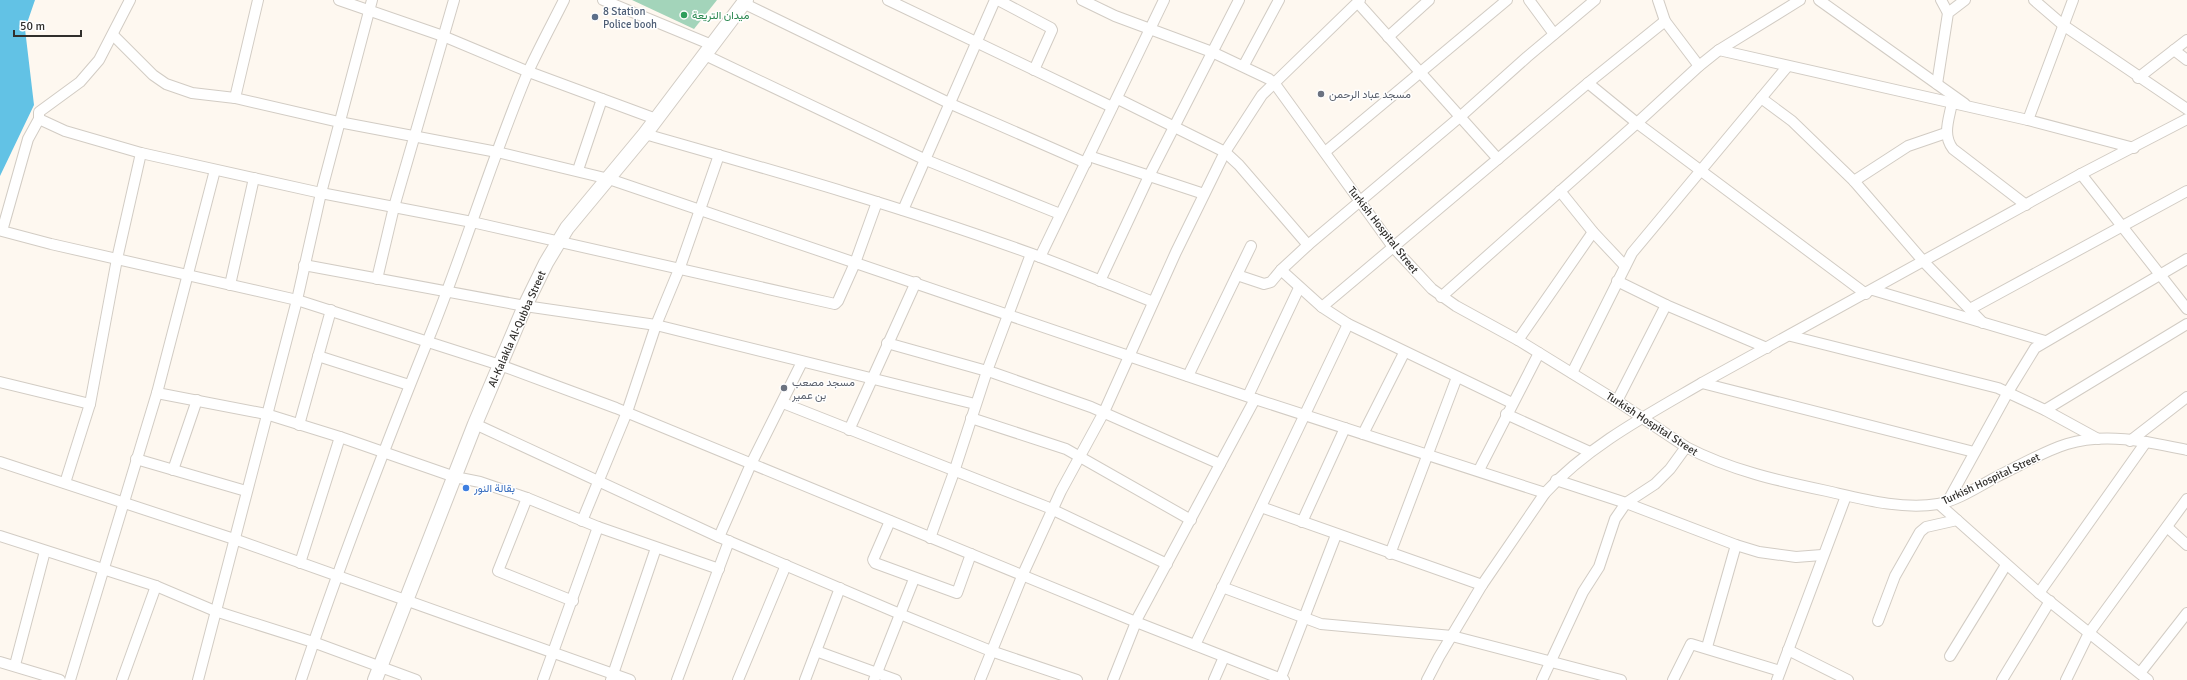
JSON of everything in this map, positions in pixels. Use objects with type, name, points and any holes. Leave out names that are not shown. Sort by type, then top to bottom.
[{"type":"street","points":[[130,0],[114,35],[99,60],[80,82],[39,112],[39,119],[28,139],[2,231],[187,276],[297,300],[500,365],[627,412],[930,538],[1023,574],[1136,622],[1282,680],[1303,619],[1336,535]]},
{"type":"street","points":[[235,98],[258,0]]},
{"type":"street","points":[[339,0],[371,5],[528,72],[656,119]]},
{"type":"street","points":[[377,279],[394,207],[454,0]]},
{"type":"street","points":[[301,680],[313,642],[337,577],[409,385],[447,291],[497,152],[528,72],[564,0]]},
{"type":"street","points":[[603,0],[708,50],[926,160],[1060,214]]},
{"type":"street","points":[[888,0],[1034,70],[1174,126],[1226,152],[1308,245]]},
{"type":"street","points":[[903,210],[997,0],[1051,28],[1052,30],[1034,70]]},
{"type":"street","name":"Turkish Hospital Street","points":[[1082,0],[1115,16],[1244,65],[1260,73],[1275,84],[1393,247],[1420,279],[1441,297],[1518,340],[1643,417],[1686,447],[1704,457],[1734,468],[1846,496],[1905,505],[1943,502],[2055,449],[2082,440],[2098,439],[2146,442],[2187,450]]},
{"type":"street","points":[[930,538],[954,472],[975,404],[1009,314],[1036,256],[1060,214],[1088,159],[1151,30],[1164,0]]},
{"type":"street","points":[[1100,281],[1149,176],[1238,0]]},
{"type":"street","points":[[1244,65],[1279,0]]},
{"type":"street","points":[[1388,37],[1429,0]]},
{"type":"street","points":[[1325,152],[1507,0]]},
{"type":"street","points":[[1529,0],[1554,34]]},
{"type":"street","points":[[1237,275],[1268,283],[1273,280],[1281,270],[1308,245],[1461,116],[1595,0]]},
{"type":"street","points":[[1658,0],[1665,21],[1699,66]]},
{"type":"street","points":[[1441,297],[1560,190],[1637,124],[1699,66],[1719,50],[1800,0]]},
{"type":"street","points":[[1819,0],[1968,106]]},
{"type":"street","points":[[1937,84],[1948,13],[1941,0]]},
{"type":"street","points":[[1948,13],[1965,0]]},
{"type":"street","points":[[2034,0],[2063,25],[2138,78],[2187,109]]},
{"type":"street","points":[[2028,120],[2073,0]]},
{"type":"street","points":[[980,680],[1023,574],[1062,491],[1104,412],[1153,302],[1204,194],[1226,152],[1257,101],[1359,1],[1388,37],[1461,116],[1498,159]]},
{"type":"street","points":[[745,2],[951,104],[1088,159],[1149,176],[1204,194]]},
{"type":"street","name":"Al-Kalakla Al-Qubba Street","points":[[375,680],[475,424],[525,306],[558,242],[578,215],[645,134],[745,2]]},
{"type":"street","points":[[198,680],[266,414],[297,300],[304,265],[339,122],[371,5]]},
{"type":"street","points":[[1322,307],[1588,82],[1665,21]]},
{"type":"street","points":[[114,35],[144,66],[166,84],[192,93],[235,98],[339,122],[497,152],[578,170],[609,179],[855,263],[916,282],[1251,398],[1306,414],[1345,428],[1479,470],[1544,493]]},
{"type":"street","points":[[2138,78],[2187,40]]},
{"type":"street","points":[[1719,50],[1787,67],[2028,120],[2134,148]]},
{"type":"street","points":[[2174,50],[2187,60]]},
{"type":"street","points":[[1572,373],[1625,266],[1642,242],[1702,172],[1787,67]]},
{"type":"street","points":[[1588,82],[1637,124],[1869,292],[2044,341]]},
{"type":"street","points":[[1761,98],[1792,121],[1854,181],[1924,262],[1983,323]]},
{"type":"street","points":[[578,170],[602,99]]},
{"type":"street","points":[[1952,103],[1946,133],[1949,144],[1953,149],[2026,205]]},
{"type":"street","points":[[39,119],[66,131],[141,153],[214,170],[321,193],[472,222],[558,242],[680,267],[835,304],[838,301],[855,263],[877,202]]},
{"type":"street","points":[[1430,679],[1452,636],[1482,586],[1544,493],[1556,480],[1590,452],[1643,417],[1702,384],[2081,174],[2134,148],[2187,119]]},
{"type":"street","points":[[1854,181],[1908,146],[1946,133]]},
{"type":"street","points":[[645,134],[903,210],[1036,256],[1153,302]]},
{"type":"street","points":[[65,483],[90,404],[117,259],[141,153]]},
{"type":"street","points":[[582,521],[627,412],[656,325],[680,267],[719,155]]},
{"type":"street","points":[[70,680],[156,393],[214,170]]},
{"type":"street","points":[[2081,174],[2187,309]]},
{"type":"street","points":[[230,285],[254,178]]},
{"type":"street","points":[[1560,190],[1593,232],[1625,266]]},
{"type":"street","points":[[1970,309],[2122,228],[2187,191]]},
{"type":"street","points":[[1518,340],[1593,232]]},
{"type":"street","points":[[1188,376],[1251,246]]},
{"type":"street","points":[[2187,259],[2044,341],[2031,352],[1974,452],[1943,502],[1957,520],[2006,565],[2144,677],[2187,613]]},
{"type":"street","points":[[304,265],[525,306],[656,325],[975,404]]},
{"type":"street","points":[[1281,270],[1299,288],[1322,307],[1348,324],[1404,353],[1512,403]]},
{"type":"street","points":[[1617,281],[1666,305],[1767,348]]},
{"type":"street","points":[[848,430],[870,378],[916,282]]},
{"type":"street","points":[[1113,680],[1136,622],[1220,464],[1251,398],[1299,288]]},
{"type":"street","points":[[1617,401],[1666,305]]},
{"type":"street","points":[[299,425],[331,310]]},
{"type":"street","points":[[1195,646],[1348,324]]},
{"type":"street","points":[[2045,410],[2187,324]]},
{"type":"street","points":[[1791,336],[2008,392],[2098,439]]},
{"type":"street","points":[[887,343],[987,371],[1104,412],[1220,464]]},
{"type":"street","points":[[1364,434],[1404,353]]},
{"type":"street","points":[[1479,470],[1506,414],[1539,353]]},
{"type":"street","points":[[318,356],[409,385]]},
{"type":"street","points":[[719,537],[751,464],[783,403],[802,362]]},
{"type":"street","points":[[1390,554],[1457,377]]},
{"type":"street","points":[[0,382],[90,404]]},
{"type":"street","points":[[1702,384],[1974,452]]},
{"type":"street","points":[[156,393],[266,414],[340,437],[455,477],[480,482],[527,498],[598,527],[719,569]]},
{"type":"street","points":[[2130,441],[2187,397]]},
{"type":"street","points":[[173,470],[197,400]]},
{"type":"street","points":[[783,403],[954,472],[1054,510],[1167,564]]},
{"type":"street","points":[[1506,414],[1590,452]]},
{"type":"street","points":[[971,418],[1058,446],[1191,520]]},
{"type":"street","points":[[475,424],[719,537],[900,614],[991,651],[1077,680]]},
{"type":"street","points":[[1302,522],[1345,428]]},
{"type":"street","points":[[300,563],[340,437]]},
{"type":"street","points":[[2039,593],[2146,442]]},
{"type":"street","points":[[1542,680],[1584,592],[1599,567],[1615,519],[1626,503],[1655,484],[1670,469],[1686,447]]},
{"type":"street","points":[[136,459],[246,491]]},
{"type":"street","points":[[0,462],[234,539],[337,577],[553,651],[612,677],[630,680]]},
{"type":"street","points":[[1556,480],[1626,503],[1736,545],[1776,555],[1822,555]]},
{"type":"street","points":[[1673,680],[1691,644],[1707,648],[1778,675],[1822,555],[1846,496]]},
{"type":"street","points":[[527,498],[498,571],[501,574],[573,601]]},
{"type":"street","points":[[2066,680],[2089,633],[2187,500]]},
{"type":"street","points":[[1261,507],[1482,586]]},
{"type":"street","points":[[1878,621],[1895,576],[1917,535],[1926,527],[1957,520]]},
{"type":"street","points":[[890,521],[873,562],[914,579],[958,593],[971,554]]},
{"type":"street","points":[[543,680],[573,601],[598,527]]},
{"type":"street","points":[[2167,527],[2187,545]]},
{"type":"street","points":[[0,536],[156,586],[215,611],[313,642],[416,680]]},
{"type":"street","points":[[677,680],[729,541]]},
{"type":"street","points":[[1707,648],[1736,545]]},
{"type":"street","points":[[612,677],[656,548]]},
{"type":"street","points":[[15,665],[46,551]]},
{"type":"street","points":[[738,680],[786,565]]},
{"type":"street","points":[[1950,656],[2006,565]]},
{"type":"street","points":[[875,676],[914,579]]},
{"type":"street","points":[[122,680],[156,586]]},
{"type":"street","points":[[1222,587],[1303,619],[1326,625],[1452,636],[1551,660],[1621,680]]},
{"type":"street","points":[[805,680],[840,588]]},
{"type":"street","points":[[2002,680],[2050,601]]},
{"type":"street","points":[[1788,650],[1848,680]]},
{"type":"street","points":[[816,651],[875,676],[896,680]]},
{"type":"street","points":[[1214,680],[1224,657]]},
{"type":"street","points":[[0,662],[15,665],[60,680]]},
{"type":"green space","name":"ميدان التريعة","points":[[632,0],[717,0],[694,29]]},
{"type":"water","points":[[0,0],[35,0],[25,29],[34,105],[0,176]]},
{"type":"place","name":"ميدان التريعة","points":[[684,15]]},
{"type":"place","name":"8 Station Police booh","points":[[595,17]]},
{"type":"place","name":"مسجد عباد الرحمن","points":[[1321,94]]},
{"type":"place","name":"مسجد مصعب بن عمير","points":[[784,388]]},
{"type":"place","name":"بقالة النور","points":[[466,488]]}]
